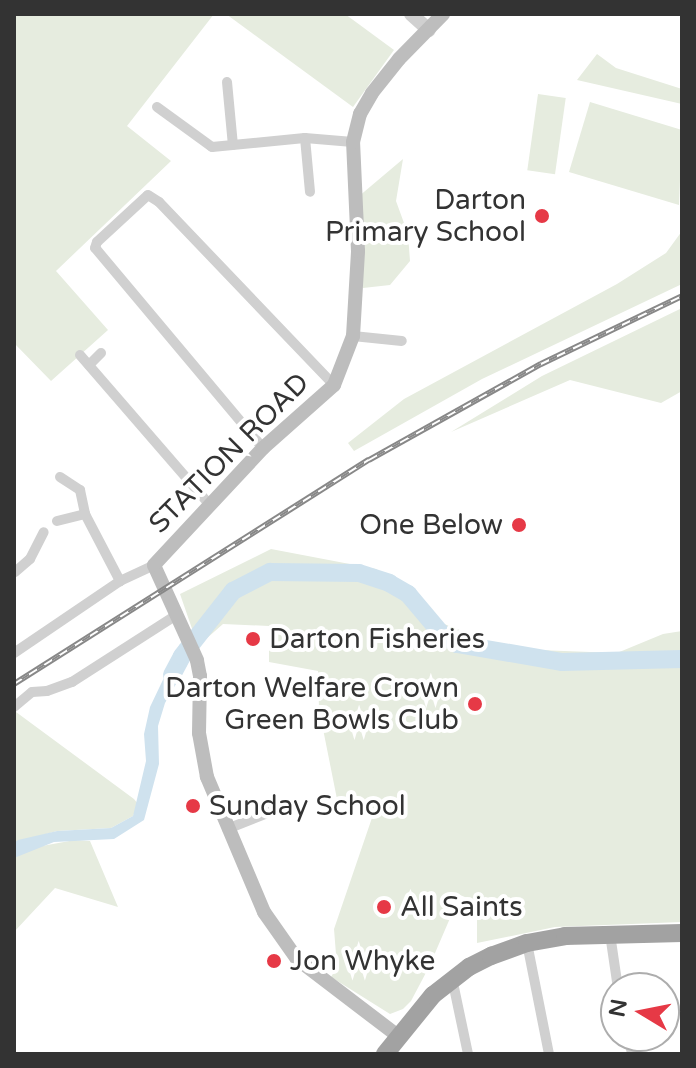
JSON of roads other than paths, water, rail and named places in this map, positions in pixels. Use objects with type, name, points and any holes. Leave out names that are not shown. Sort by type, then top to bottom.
[{"type":"highway","points":[[385,1054],[452,978],[469,967],[527,943],[565,936],[682,933]]},
{"type":"main road","name":"STATION ROAD","points":[[154,565],[263,448],[334,385],[353,336],[358,251],[353,142],[360,114],[372,93],[443,14]]},
{"type":"main road","points":[[154,565],[195,655],[200,676],[199,733],[207,777],[264,912],[297,959],[398,1036]]},
{"type":"street","points":[[411,14],[429,30]]},
{"type":"street","points":[[227,82],[233,145]]},
{"type":"street","points":[[157,107],[212,147],[305,138],[353,142]]},
{"type":"street","points":[[305,138],[310,192]]},
{"type":"street","points":[[263,448],[95,248],[148,195],[159,202],[334,385]]},
{"type":"street","points":[[353,336],[402,341]]},
{"type":"street","points":[[89,365],[101,353]]},
{"type":"street","points":[[80,355],[209,504]]},
{"type":"street","points":[[60,477],[80,490],[85,514],[120,581]]},
{"type":"street","points":[[57,521],[85,514]]},
{"type":"street","points":[[15,572],[30,559],[44,532]]},
{"type":"street","name":"STATION ROAD","points":[[14,653],[120,581],[154,565]]},
{"type":"street","points":[[14,707],[32,692],[63,687],[178,614]]},
{"type":"street","points":[[227,829],[280,808]]},
{"type":"street","points":[[610,934],[616,972]]},
{"type":"street","points":[[527,943],[549,1054]]},
{"type":"street","points":[[452,978],[468,1054]]},
{"type":"water","points":[[180,644],[187,665],[165,703],[158,726],[159,764],[144,820],[114,839],[54,842],[14,858],[14,843],[18,840],[57,831],[111,828],[133,816],[146,761],[144,734],[150,707]]},
{"type":"waterway","points":[[172,675],[182,656],[233,591],[270,572],[359,573],[389,583],[408,594],[440,632],[457,644],[562,662],[682,659]]},
{"type":"railway","points":[[14,684],[369,460],[541,364],[682,296]]},
{"type":"place","name":"Darton Primary School","points":[[542,216]]},
{"type":"place","name":"One Below","points":[[519,525]]},
{"type":"place","name":"Darton Fisheries","points":[[253,639]]},
{"type":"place","name":"Darton Welfare Crown Green Bowls Club","points":[[475,704]]},
{"type":"place","name":"Sunday School","points":[[193,806]]},
{"type":"place","name":"All Saints","points":[[384,907]]},
{"type":"place","name":"Jon Whyke","points":[[274,961]]}]
